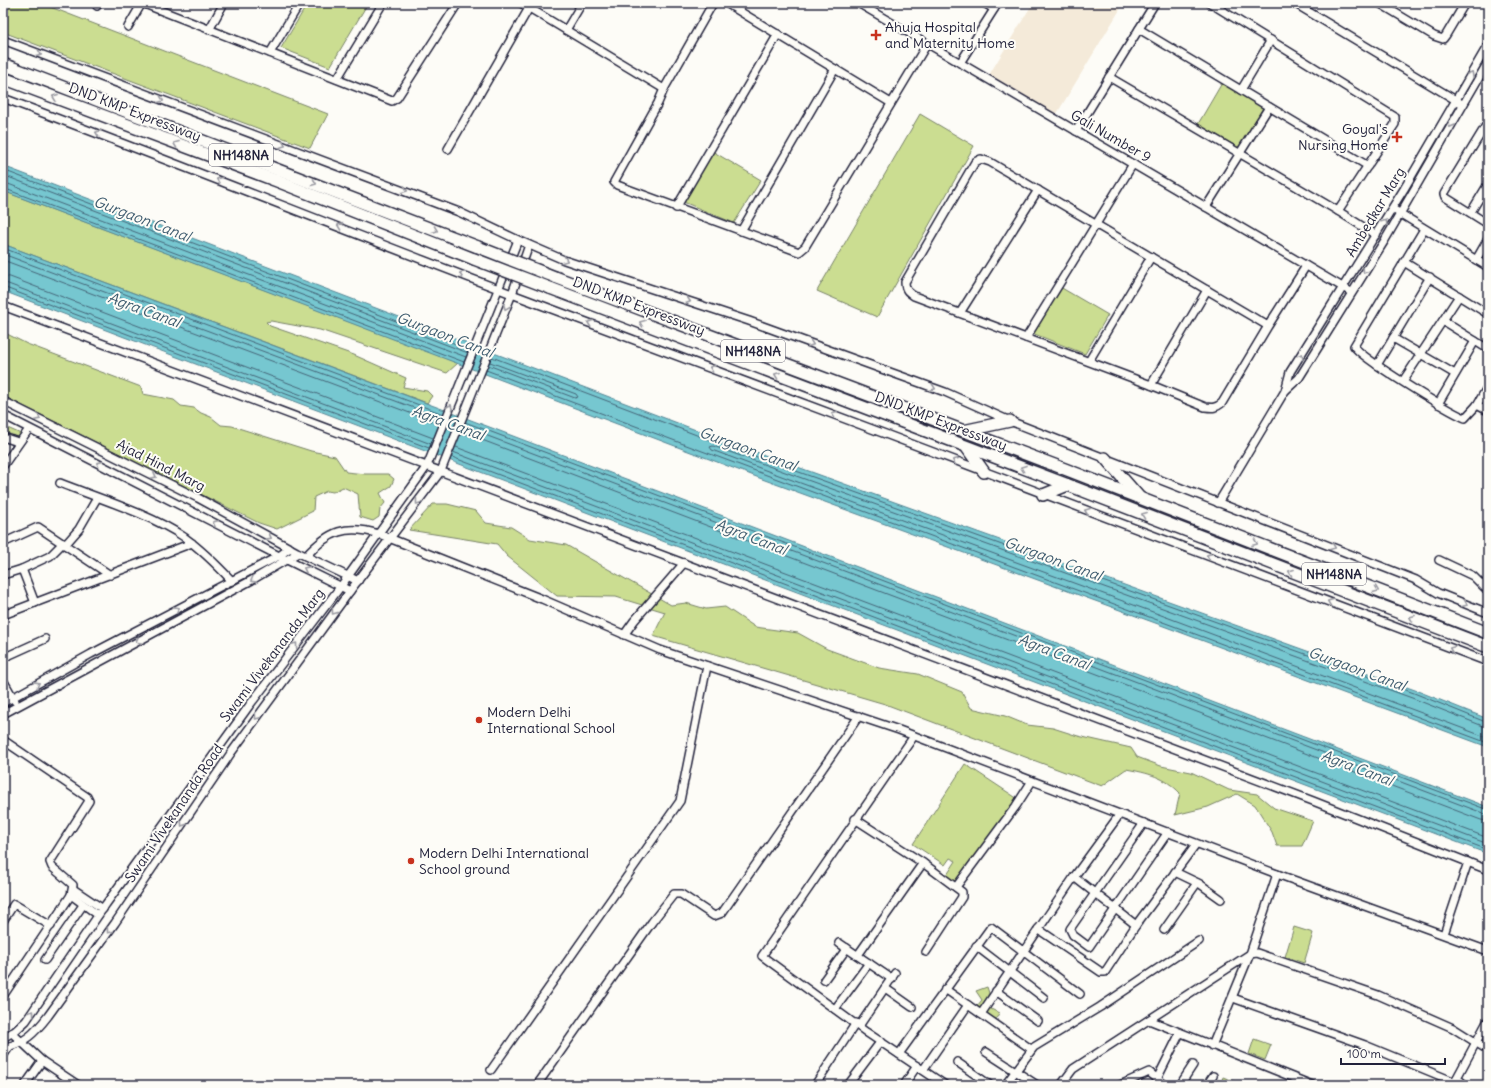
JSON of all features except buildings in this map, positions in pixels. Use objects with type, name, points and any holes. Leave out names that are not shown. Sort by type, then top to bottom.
[{"type":"highway","name":"DND KMP Expressway","points":[[3,64],[478,247],[1142,499],[1488,633]]},
{"type":"highway","name":"DND KMP Expressway","points":[[3,78],[277,181],[474,259],[967,448],[1068,485],[1488,647]]},
{"type":"highway","points":[[962,431],[1010,421]]},
{"type":"highway","points":[[967,448],[984,472]]},
{"type":"highway","points":[[1104,458],[1142,499]]},
{"type":"highway","points":[[1043,494],[1068,485]]},
{"type":"street","points":[[128,27],[142,3],[388,100],[394,100],[458,3]]},
{"type":"street","points":[[209,30],[224,3]]},
{"type":"street","points":[[270,53],[300,3]]},
{"type":"street","points":[[337,79],[383,3]]},
{"type":"street","points":[[521,3],[664,89]]},
{"type":"street","points":[[566,30],[582,3]]},
{"type":"street","points":[[713,3],[664,89],[658,103],[614,182],[617,185],[676,208],[796,252],[802,250],[927,44]]},
{"type":"street","points":[[726,3],[891,103]]},
{"type":"street","name":"Gali Number 9","points":[[858,3],[1348,290]]},
{"type":"street","points":[[960,63],[996,6],[984,3]]},
{"type":"street","points":[[1076,131],[1155,3]]},
{"type":"street","points":[[1210,3],[1395,117],[1395,124],[1338,211]]},
{"type":"street","points":[[1294,3],[1462,104]]},
{"type":"street","points":[[1379,3],[1434,36],[1443,39],[1465,3]]},
{"type":"street","points":[[448,149],[529,8]]},
{"type":"street","points":[[1139,29],[1368,166]]},
{"type":"street","points":[[676,208],[778,34]]},
{"type":"street","points":[[3,40],[459,212],[564,260],[749,321],[945,392],[1010,421],[1416,580],[1438,593],[1488,613]]},
{"type":"street","points":[[1241,90],[1271,40]]},
{"type":"street","name":"Ambedkar Marg","points":[[1218,503],[1285,391],[1299,378],[1348,290],[1376,235],[1488,45]]},
{"type":"street","name":"Ambedkar Marg","points":[[1348,290],[1400,214],[1462,104],[1488,62]]},
{"type":"street","points":[[741,231],[835,69]]},
{"type":"street","points":[[1109,77],[1338,211],[1376,235]]},
{"type":"street","points":[[3,98],[512,294],[1488,662]]},
{"type":"street","points":[[1206,208],[1269,107]]},
{"type":"street","points":[[1488,122],[1444,194],[1445,197],[1488,224]]},
{"type":"street","points":[[1268,326],[1038,190],[986,160],[981,159],[975,162],[905,282],[905,288],[914,296],[1152,385],[1205,407],[1217,407],[1222,403],[1306,266]]},
{"type":"street","points":[[1026,338],[1133,164]]},
{"type":"street","points":[[1471,212],[1488,184]]},
{"type":"street","points":[[960,313],[1038,190]]},
{"type":"street","points":[[1393,208],[1424,229],[1488,267]]},
{"type":"street","points":[[1424,229],[1355,343],[1356,348],[1377,365],[1438,404],[1465,418],[1477,404],[1488,386]]},
{"type":"street","points":[[1476,260],[1488,239]]},
{"type":"street","name":"Swami Vivekananda Marg","points":[[3,1038],[12,1033],[26,1021],[101,912],[249,706],[341,586],[427,466],[518,240]]},
{"type":"street","name":"Swami Vivekananda Road","points":[[6,1047],[22,1043],[36,1031],[52,1010],[115,923],[231,753],[350,591],[441,471],[512,294],[529,244]]},
{"type":"street","points":[[1089,361],[1151,257]]},
{"type":"street","points":[[1404,262],[1488,314]]},
{"type":"street","points":[[1377,365],[1430,277]]},
{"type":"street","points":[[1152,385],[1207,290]]},
{"type":"street","points":[[1403,381],[1459,296]]},
{"type":"street","points":[[3,306],[1313,801],[1488,870]]},
{"type":"street","points":[[1443,321],[1488,349]]},
{"type":"street","points":[[1393,338],[1456,374]]},
{"type":"street","points":[[1438,404],[1475,341]]},
{"type":"street","name":"Ajad Hind Marg","points":[[3,401],[198,498],[298,553],[358,581]]},
{"type":"street","points":[[1477,404],[1488,411]]},
{"type":"street","points":[[3,415],[350,591]]},
{"type":"street","points":[[3,466],[29,428]]},
{"type":"street","points":[[3,437],[18,442]]},
{"type":"street","points":[[60,483],[152,520],[192,543],[232,580]]},
{"type":"street","points":[[3,575],[50,556],[79,529],[97,498]]},
{"type":"street","points":[[3,543],[38,527],[110,575]]},
{"type":"street","points":[[306,556],[334,533],[346,529],[364,529],[542,599],[660,650],[860,716],[1168,832],[1196,844],[1488,950]]},
{"type":"street","points":[[3,615],[192,543]]},
{"type":"street","points":[[3,702],[279,556],[290,548]]},
{"type":"street","points":[[3,714],[298,553]]},
{"type":"street","points":[[1439,560],[1473,576],[1488,591]]},
{"type":"street","points":[[624,635],[634,621],[684,564]]},
{"type":"street","points":[[22,568],[36,603]]},
{"type":"street","points":[[3,658],[45,639]]},
{"type":"street","points":[[491,1070],[680,801],[707,666]]},
{"type":"street","points":[[3,680],[18,706]]},
{"type":"street","points":[[537,1085],[672,896],[676,893],[681,894],[714,916],[722,913],[860,716]]},
{"type":"street","points":[[914,736],[855,819],[762,956],[942,1084]]},
{"type":"street","points":[[3,740],[88,799],[88,803],[50,862],[52,867],[72,883],[72,892],[51,926],[3,996]]},
{"type":"street","points":[[956,887],[1016,806],[1032,781]]},
{"type":"street","points":[[981,1014],[1008,972],[1074,877],[1120,814]]},
{"type":"street","points":[[855,819],[923,863],[962,892],[962,897],[926,952]]},
{"type":"street","points":[[1144,823],[1071,926],[1070,931],[1089,947],[1168,832]]},
{"type":"street","points":[[1038,929],[1103,973],[1115,958],[1136,925],[1196,844]]},
{"type":"street","points":[[1444,934],[1468,862]]},
{"type":"street","points":[[858,955],[923,863]]},
{"type":"street","points":[[1175,872],[1198,883],[1221,899]]},
{"type":"street","points":[[1212,1046],[1250,954],[1277,874]]},
{"type":"street","points":[[1074,877],[1136,925]]},
{"type":"street","points":[[1164,930],[1198,883]]},
{"type":"street","points":[[72,892],[101,912]]},
{"type":"street","points":[[72,892],[82,906],[101,912]]},
{"type":"street","points":[[3,921],[14,904],[51,926]]},
{"type":"street","points":[[45,960],[82,906]]},
{"type":"street","points":[[899,1054],[991,927],[1080,994]]},
{"type":"street","points":[[1005,1085],[1031,1049],[1100,1007],[1199,941]]},
{"type":"street","points":[[815,1085],[857,1025],[894,976],[869,963],[839,943]]},
{"type":"street","points":[[976,946],[1008,972],[1044,998]]},
{"type":"street","points":[[824,980],[847,948]]},
{"type":"street","points":[[1061,1085],[1073,1069],[1250,954],[1262,954],[1378,995],[1432,1018],[1476,1041],[1488,1050]]},
{"type":"street","points":[[835,1009],[869,963]]},
{"type":"street","points":[[885,988],[912,1007]]},
{"type":"street","points":[[945,989],[1031,1049]]},
{"type":"street","points":[[996,991],[1038,1021]]},
{"type":"street","points":[[1233,998],[1372,1047],[1465,1085]]},
{"type":"street","points":[[904,1085],[920,1068],[968,1005]]},
{"type":"street","points":[[1149,1020],[1312,1085]]},
{"type":"street","points":[[1455,1082],[1488,1020]]},
{"type":"street","points":[[1157,1078],[1180,1032]]},
{"type":"street","points":[[12,1033],[67,1082],[78,1085]]},
{"type":"street","points":[[848,1085],[881,1042]]},
{"type":"street","points":[[3,1056],[6,1047]]},
{"type":"street","points":[[986,1052],[1037,1085]]},
{"type":"street","points":[[25,1085],[42,1060]]},
{"type":"street","points":[[957,1062],[990,1085]]},
{"type":"street","points":[[1180,1085],[1193,1065]]},
{"type":"street","points":[[1120,1085],[1145,1072],[1148,1072],[1165,1085]]},
{"type":"street","points":[[1207,1085],[1213,1076]]},
{"type":"shaded area","points":[[1033,3],[1124,3],[1056,115],[989,75]]},
{"type":"green space","points":[[3,3],[40,3],[328,114],[310,148],[3,32]]},
{"type":"green space","points":[[308,3],[368,3],[330,67],[281,48]]},
{"type":"green space","points":[[1222,83],[1263,108],[1239,148],[1198,124]]},
{"type":"green space","points":[[920,114],[974,146],[877,317],[817,291]]},
{"type":"green space","points":[[712,151],[761,180],[734,223],[681,201]]},
{"type":"green space","points":[[3,191],[458,363],[447,373],[320,330],[271,321],[266,322],[270,326],[354,355],[406,378],[403,387],[427,391],[432,396],[427,403],[3,244]]},
{"type":"green space","points":[[1060,287],[1108,315],[1085,354],[1032,333]]},
{"type":"green space","points":[[3,332],[27,344],[141,387],[143,394],[174,400],[181,406],[194,408],[211,417],[221,425],[232,426],[311,451],[335,456],[346,472],[388,474],[394,479],[391,486],[380,493],[385,503],[380,509],[379,517],[373,521],[360,517],[358,494],[343,487],[333,492],[327,491],[314,497],[313,511],[277,529],[259,523],[3,396]]},
{"type":"green space","points":[[3,426],[21,434],[19,437],[3,432]]},
{"type":"green space","points":[[433,504],[447,504],[476,511],[486,523],[511,527],[530,539],[566,545],[671,605],[686,603],[706,609],[725,607],[755,627],[798,633],[827,649],[879,668],[918,674],[962,692],[971,708],[1005,716],[1027,725],[1053,728],[1078,736],[1131,748],[1137,757],[1161,766],[1191,772],[1229,790],[1257,794],[1274,808],[1313,821],[1302,846],[1277,846],[1272,832],[1255,805],[1237,794],[1208,807],[1175,815],[1180,793],[1168,783],[1156,776],[1126,769],[1102,786],[885,704],[653,636],[665,612],[616,597],[557,596],[507,556],[497,544],[409,530]]},
{"type":"green space","points":[[965,764],[1018,799],[960,888],[945,878],[956,861],[950,858],[945,865],[913,844]]},
{"type":"green space","points":[[1294,927],[1313,933],[1304,963],[1285,957]]},
{"type":"green space","points":[[987,987],[989,993],[983,1005],[999,1013],[993,1025],[983,1011],[977,1006],[982,1000],[976,991]]},
{"type":"green space","points":[[1254,1039],[1271,1045],[1265,1060],[1249,1054]]},
{"type":"green space","points":[[1223,1077],[1244,1085],[1220,1085]]},
{"type":"water","name":"Gurgaon Canal","points":[[3,166],[709,435],[1415,690],[1488,719],[1488,747],[762,479],[3,191]]},
{"type":"water","name":"Agra Canal","points":[[3,244],[442,409],[1488,807],[1488,854],[3,291]]},
{"type":"place","name":"Ahuja Hospital and Maternity Home","points":[[876,35]]},
{"type":"place","name":"Goyal's Nursing Home","points":[[1397,137]]},
{"type":"place","name":"Modern Delhi International School","points":[[479,720]]},
{"type":"place","name":"Modern Delhi International School ground","points":[[411,861]]}]
